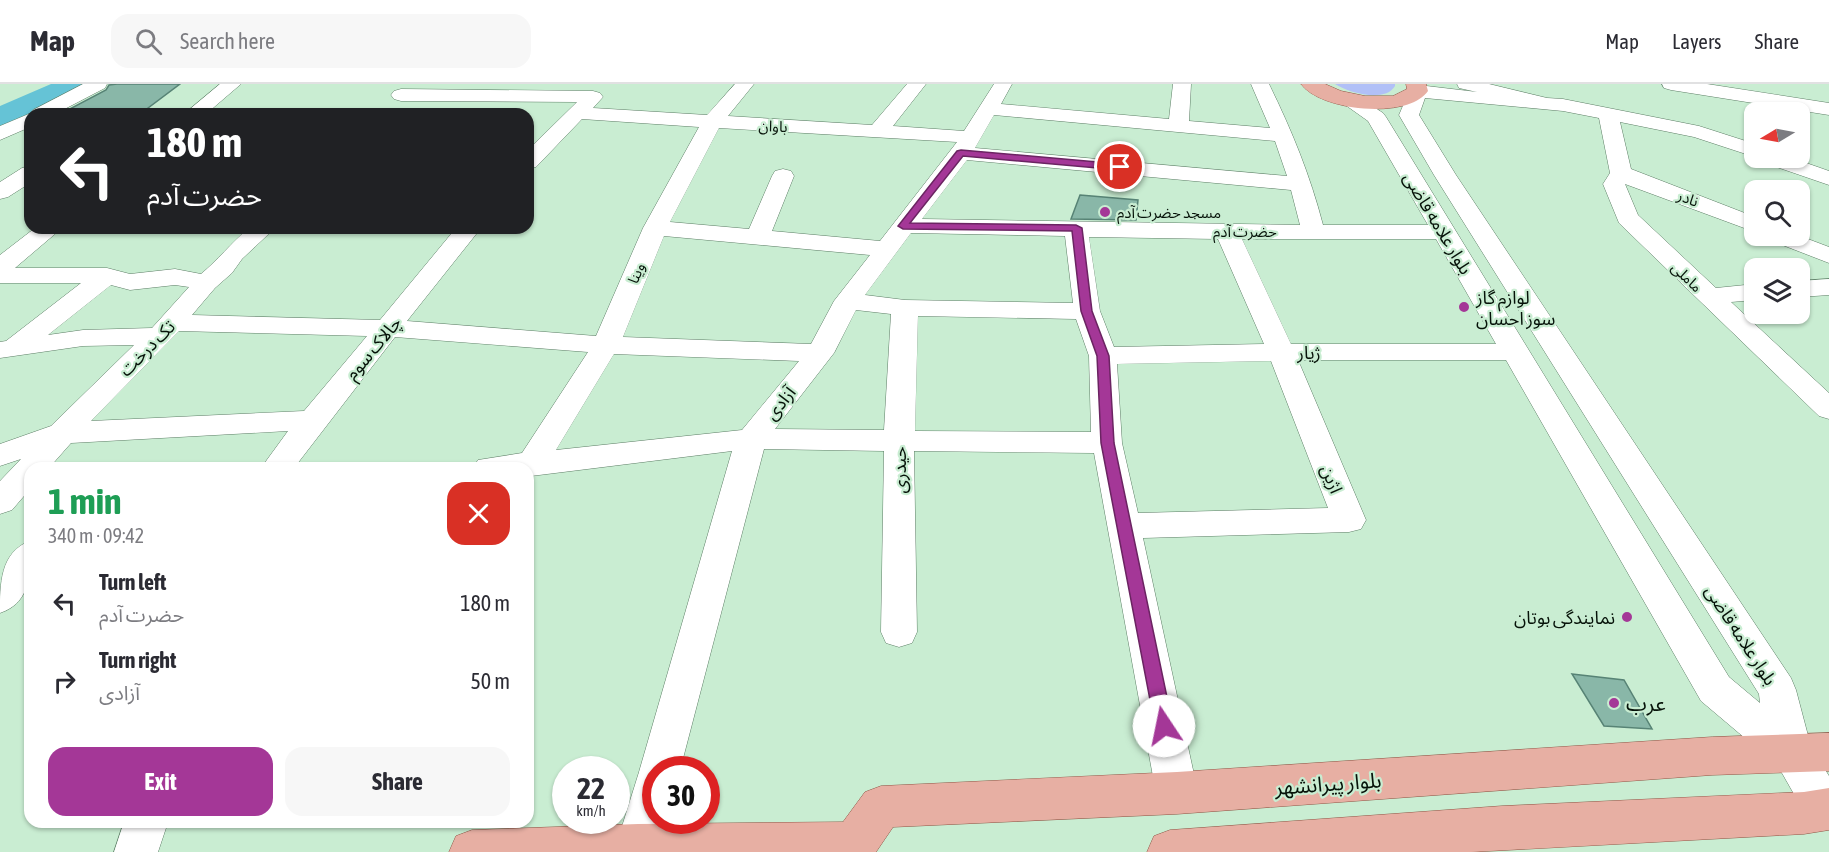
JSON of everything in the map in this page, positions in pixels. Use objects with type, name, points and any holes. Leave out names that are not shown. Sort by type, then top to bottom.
[{"type":"main road","points":[[1296,84],[1366,102],[1392,102],[1412,96],[1417,87]]},
{"type":"main road","name":"بلوار پیرانشهر","points":[[858,848],[881,807],[1177,793],[1700,756],[1811,753]]},
{"type":"main road","points":[[1170,852],[1506,840],[1827,810]]},
{"type":"main road","points":[[472,852],[858,848]]},
{"type":"street","points":[[52,108],[98,84]]},
{"type":"street","points":[[202,108],[232,84]]},
{"type":"street","name":"وینا","points":[[533,462],[606,345],[655,228],[712,122],[746,84]]},
{"type":"street","points":[[878,131],[917,84]]},
{"type":"street","name":"آزادی","points":[[663,756],[751,439],[820,353],[847,301],[965,145],[1003,84]]},
{"type":"street","points":[[1178,126],[1182,84]]},
{"type":"street","points":[[1260,84],[1285,136],[1302,184],[1313,231]]},
{"type":"street","points":[[1466,84],[1699,132],[1744,147]]},
{"type":"street","points":[[1555,104],[1558,84]]},
{"type":"street","points":[[1671,84],[1829,109]]},
{"type":"street","points":[[1417,87],[1474,98],[1555,104]]},
{"type":"street","name":"بلوار علامه قاضی","points":[[1417,87],[1409,115],[1451,185],[1777,690],[1811,753]]},
{"type":"street","points":[[401,96],[523,95],[600,91]]},
{"type":"street","points":[[534,154],[600,91]]},
{"type":"street","name":"بلوار علامه قاضی","points":[[1329,92],[1376,117],[1715,689],[1811,753]]},
{"type":"street","points":[[989,109],[1285,136]]},
{"type":"street","name":"باوان","points":[[576,113],[878,131],[965,145],[1302,184]]},
{"type":"street","name":"ماملی","points":[[1608,114],[1621,173],[1614,184],[1627,218],[1707,296],[1799,378],[1829,409]]},
{"type":"street","points":[[0,134],[24,122]]},
{"type":"street","points":[[1802,168],[1829,178]]},
{"type":"street","name":"نادر","points":[[1621,173],[1744,221]]},
{"type":"street","points":[[757,238],[783,176]]},
{"type":"street","points":[[0,192],[24,177]]},
{"type":"street","name":"حضرت آدم","points":[[903,226],[1227,232],[1444,231]]},
{"type":"street","points":[[655,228],[885,249]]},
{"type":"street","points":[[1076,228],[1087,311],[1103,356],[1107,443],[1177,793]]},
{"type":"street","name":"اژین","points":[[1125,526],[1349,520],[1281,352],[1227,232]]},
{"type":"street","points":[[0,267],[42,234]]},
{"type":"street","name":"تک درخت","points":[[35,462],[166,330],[233,254],[256,234]]},
{"type":"street","name":"چالاک سوم","points":[[282,462],[389,328],[456,234]]},
{"type":"street","points":[[1804,246],[1829,256]]},
{"type":"street","points":[[0,276],[107,276],[130,282],[175,277],[206,283]]},
{"type":"street","points":[[5,350],[107,276]]},
{"type":"street","points":[[1810,288],[1829,287]]},
{"type":"street","points":[[1707,296],[1744,293]]},
{"type":"street","points":[[847,301],[904,308],[1087,311]]},
{"type":"street","name":"حیدری","points":[[899,632],[899,439],[904,308]]},
{"type":"street","points":[[5,350],[83,338],[166,330],[389,328],[606,345],[820,353]]},
{"type":"street","name":"ژیار","points":[[1103,356],[1281,352],[1515,352]]},
{"type":"street","points":[[1799,378],[1829,377]]},
{"type":"street","points":[[0,455],[62,433],[313,420]]},
{"type":"street","points":[[534,465],[751,439],[1107,443]]},
{"type":"street","name":"تک درخت","points":[[0,502],[24,475]]},
{"type":"street","points":[[0,560],[24,552]]},
{"type":"street","points":[[0,599],[24,563]]},
{"type":"street","points":[[1811,753],[1827,810]]},
{"type":"street","points":[[135,852],[144,828]]},
{"type":"street","points":[[637,849],[642,831]]},
{"type":"shaded area","points":[[1335,84],[1395,84],[1395,86],[1383,94],[1366,95]]},
{"type":"building","points":[[180,84],[148,108],[72,108],[106,90],[109,85]]},
{"type":"building","name":"مسجد حضرت آدم","points":[[1080,195],[1138,200],[1136,220],[1071,219]]},
{"type":"building","name":"عرب","points":[[1572,674],[1624,680],[1652,729],[1604,726]]},
{"type":"waterway","points":[[0,118],[77,84]]},
{"type":"place","name":"مسجد حضرت آدم","points":[[1105,212]]},
{"type":"place","name":"لوازم گاز سوز احسان","points":[[1464,307]]},
{"type":"place","name":"نمایندگی بوتان","points":[[1627,617]]},
{"type":"place","name":"عرب","points":[[1614,703]]},
{"type":"route","points":[[1120,167],[961,153],[903,226],[1076,228],[1087,311],[1103,356],[1107,443],[1164,726]]}]
